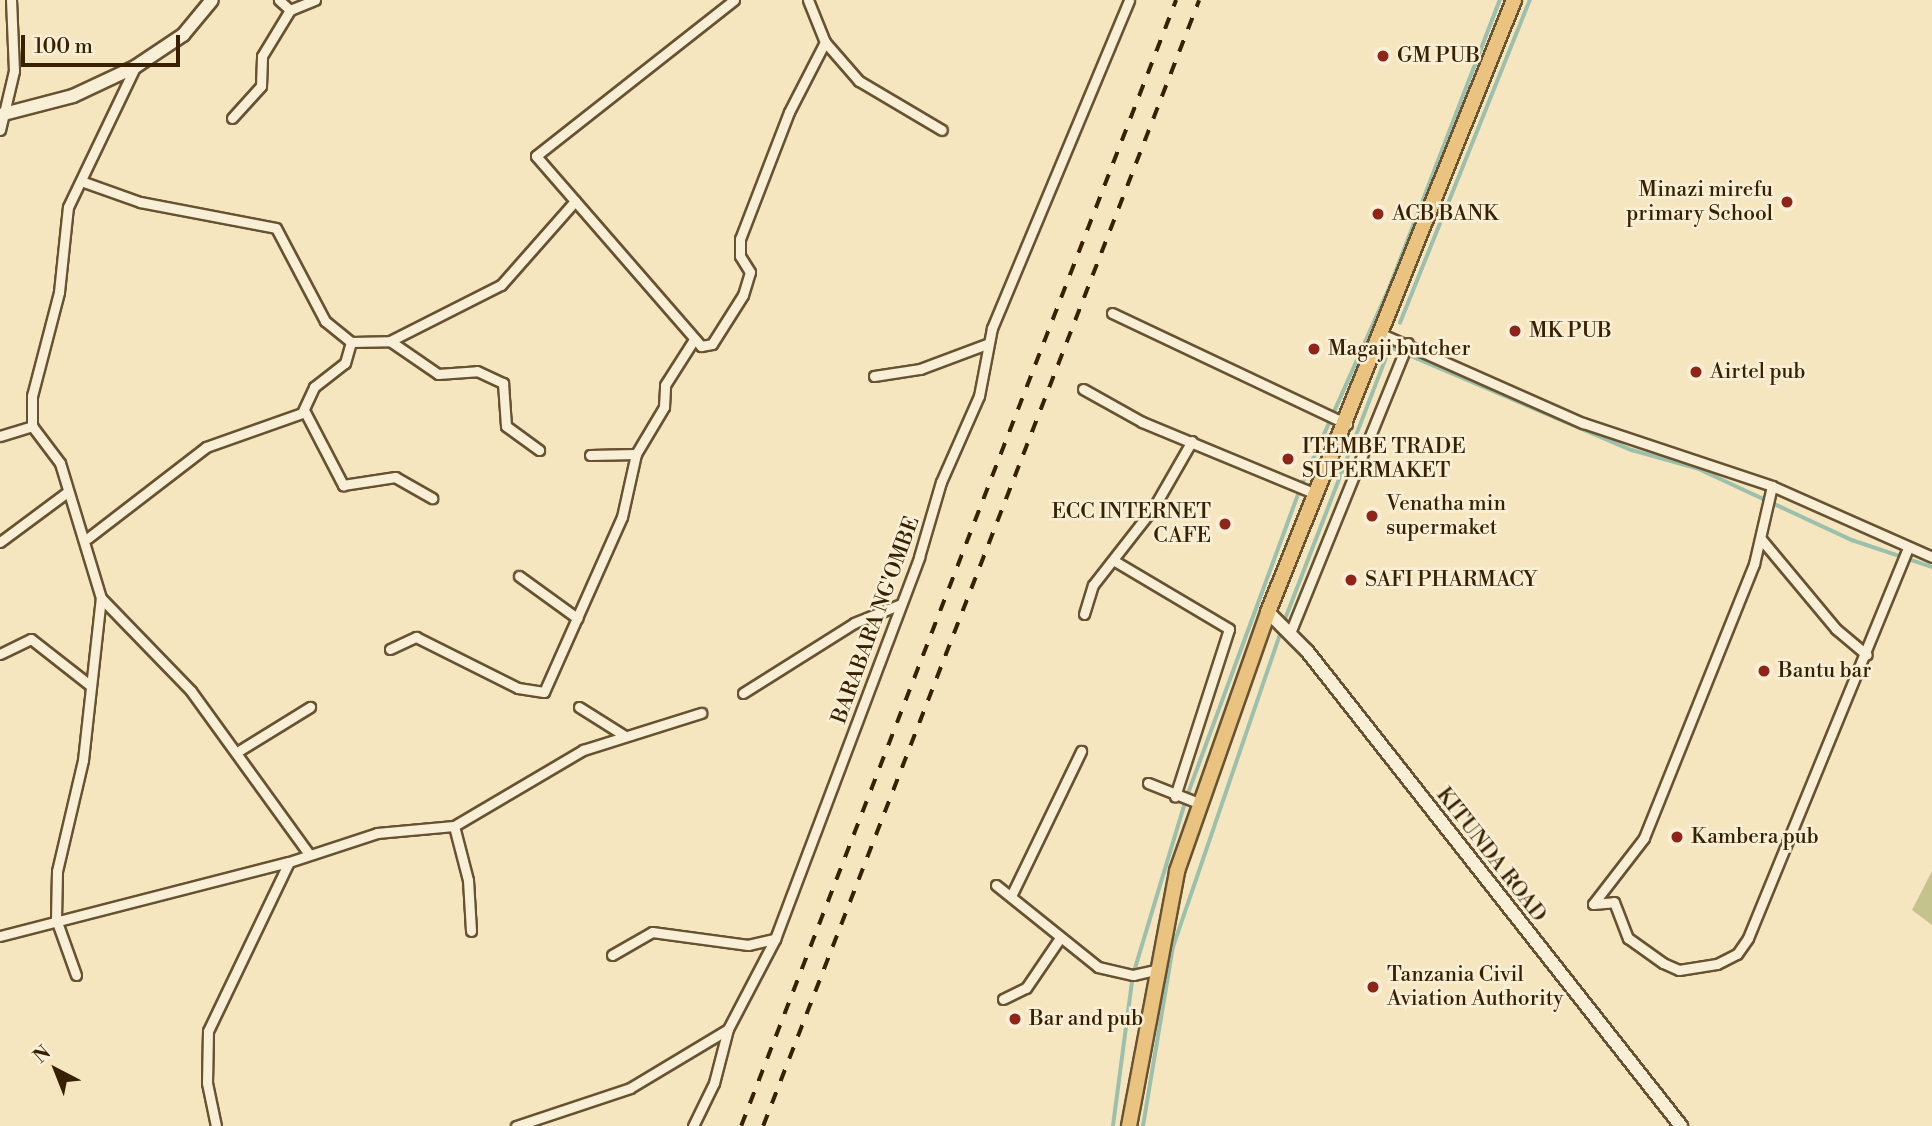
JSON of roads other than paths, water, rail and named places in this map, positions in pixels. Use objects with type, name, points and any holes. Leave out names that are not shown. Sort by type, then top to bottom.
[{"type":"main road","points":[[1129,1126],[1154,970],[1177,871],[1268,612],[1384,335],[1514,0]]},
{"type":"street","points":[[0,130],[4,115],[11,0]]},
{"type":"street","points":[[4,115],[73,96],[135,67],[183,35],[212,0]]},
{"type":"street","points":[[279,0],[290,10]]},
{"type":"street","points":[[232,118],[261,86],[262,57],[290,10],[315,0]]},
{"type":"street","points":[[734,0],[539,150],[536,156],[693,341],[712,344],[743,295],[750,272],[740,256],[740,239],[789,112],[825,42]]},
{"type":"street","points":[[808,0],[825,42],[859,81],[942,130]]},
{"type":"street","name":"BARABARA NG'OMBE","points":[[693,1126],[714,1083],[728,1029],[775,939],[901,604],[941,482],[979,396],[987,344],[1129,0]]},
{"type":"street","points":[[76,975],[56,919],[59,860],[83,760],[101,598],[88,538],[66,493],[60,463],[32,426],[39,359],[59,292],[63,230],[80,181],[135,67]]},
{"type":"street","points":[[80,181],[140,202],[276,228],[325,321],[352,342],[390,341],[500,285],[575,201]]},
{"type":"street","points":[[1112,313],[1347,424]]},
{"type":"street","points":[[1384,335],[1595,427],[1772,486],[1932,557]]},
{"type":"street","points":[[390,341],[438,374],[477,371],[503,383],[509,392],[506,426],[539,450]]},
{"type":"street","points":[[390,649],[416,637],[537,695],[577,618],[634,485],[636,454],[664,407],[674,366],[693,341]]},
{"type":"street","points":[[88,538],[206,447],[304,410],[314,387],[345,363],[352,342]]},
{"type":"street","points":[[874,376],[920,369],[987,344]]},
{"type":"street","points":[[1290,633],[1408,344]]},
{"type":"street","points":[[1083,389],[1142,422],[1192,440],[1317,494]]},
{"type":"street","points":[[304,410],[343,485],[395,477],[432,498]]},
{"type":"street","points":[[0,436],[32,426]]},
{"type":"street","points":[[1084,614],[1093,585],[1192,440]]},
{"type":"street","points":[[590,455],[636,454]]},
{"type":"street","points":[[1772,486],[1761,539],[1644,838],[1593,904],[1614,902],[1639,950],[1679,970],[1737,954],[1867,655],[1908,547]]},
{"type":"street","points":[[0,542],[66,493]]},
{"type":"street","points":[[1761,539],[1836,629],[1867,655]]},
{"type":"street","points":[[1112,560],[1229,629],[1175,796]]},
{"type":"street","points":[[519,576],[577,618]]},
{"type":"street","points":[[101,598],[191,691],[309,854]]},
{"type":"street","points":[[743,693],[854,623],[901,604]]},
{"type":"street","name":"KITUNDA ROAD","points":[[1268,612],[1290,633],[1681,1126]]},
{"type":"street","points":[[0,654],[32,639],[91,686]]},
{"type":"street","points":[[237,752],[310,707]]},
{"type":"street","points":[[579,707],[625,737]]},
{"type":"street","points":[[0,936],[56,919],[88,918],[289,862],[377,833],[454,826],[573,755],[701,713]]},
{"type":"street","points":[[1012,894],[1081,751]]},
{"type":"street","points":[[1148,783],[1175,796],[1201,804]]},
{"type":"street","points":[[454,826],[468,880],[471,931]]},
{"type":"street","points":[[216,1126],[207,1083],[208,1031],[289,862]]},
{"type":"street","points":[[996,885],[1012,894],[1060,938],[1098,967],[1133,975],[1154,970]]},
{"type":"street","points":[[612,956],[652,932],[748,945],[775,939]]},
{"type":"street","points":[[1003,999],[1026,988],[1060,938]]},
{"type":"street","points":[[516,1126],[630,1088],[728,1029]]},
{"type":"waterway","points":[[1113,1126],[1133,975],[1186,799],[1301,486],[1390,286],[1500,0]]},
{"type":"waterway","points":[[1400,323],[1530,0]]},
{"type":"waterway","points":[[61,93],[81,86]]},
{"type":"waterway","points":[[1284,622],[1390,347],[1632,450],[1699,469],[1852,540],[1932,567]]},
{"type":"waterway","points":[[1143,1126],[1173,947],[1282,629]]},
{"type":"railway","points":[[741,1126],[1176,0]]},
{"type":"railway","points":[[763,1126],[1199,0]]},
{"type":"place","name":"GM PUB","points":[[1383,56]]},
{"type":"place","name":"Minazi mirefu primary School","points":[[1787,202]]},
{"type":"place","name":"ACB BANK","points":[[1378,214]]},
{"type":"place","name":"MK PUB","points":[[1515,331]]},
{"type":"place","name":"Magaji butcher","points":[[1314,349]]},
{"type":"place","name":"Airtel pub","points":[[1696,372]]},
{"type":"place","name":"ITEMBE TRADE SUPERMAKET","points":[[1288,459]]},
{"type":"place","name":"Venatha min supermaket","points":[[1372,516]]},
{"type":"place","name":"ECC INTERNET CAFE","points":[[1225,524]]},
{"type":"place","name":"SAFI PHARMACY","points":[[1351,580]]},
{"type":"place","name":"Bantu bar","points":[[1764,671]]},
{"type":"place","name":"Kambera pub","points":[[1677,837]]},
{"type":"place","name":"Tanzania Civil Aviation Authority","points":[[1373,987]]},
{"type":"place","name":"Bar and pub","points":[[1015,1019]]}]
